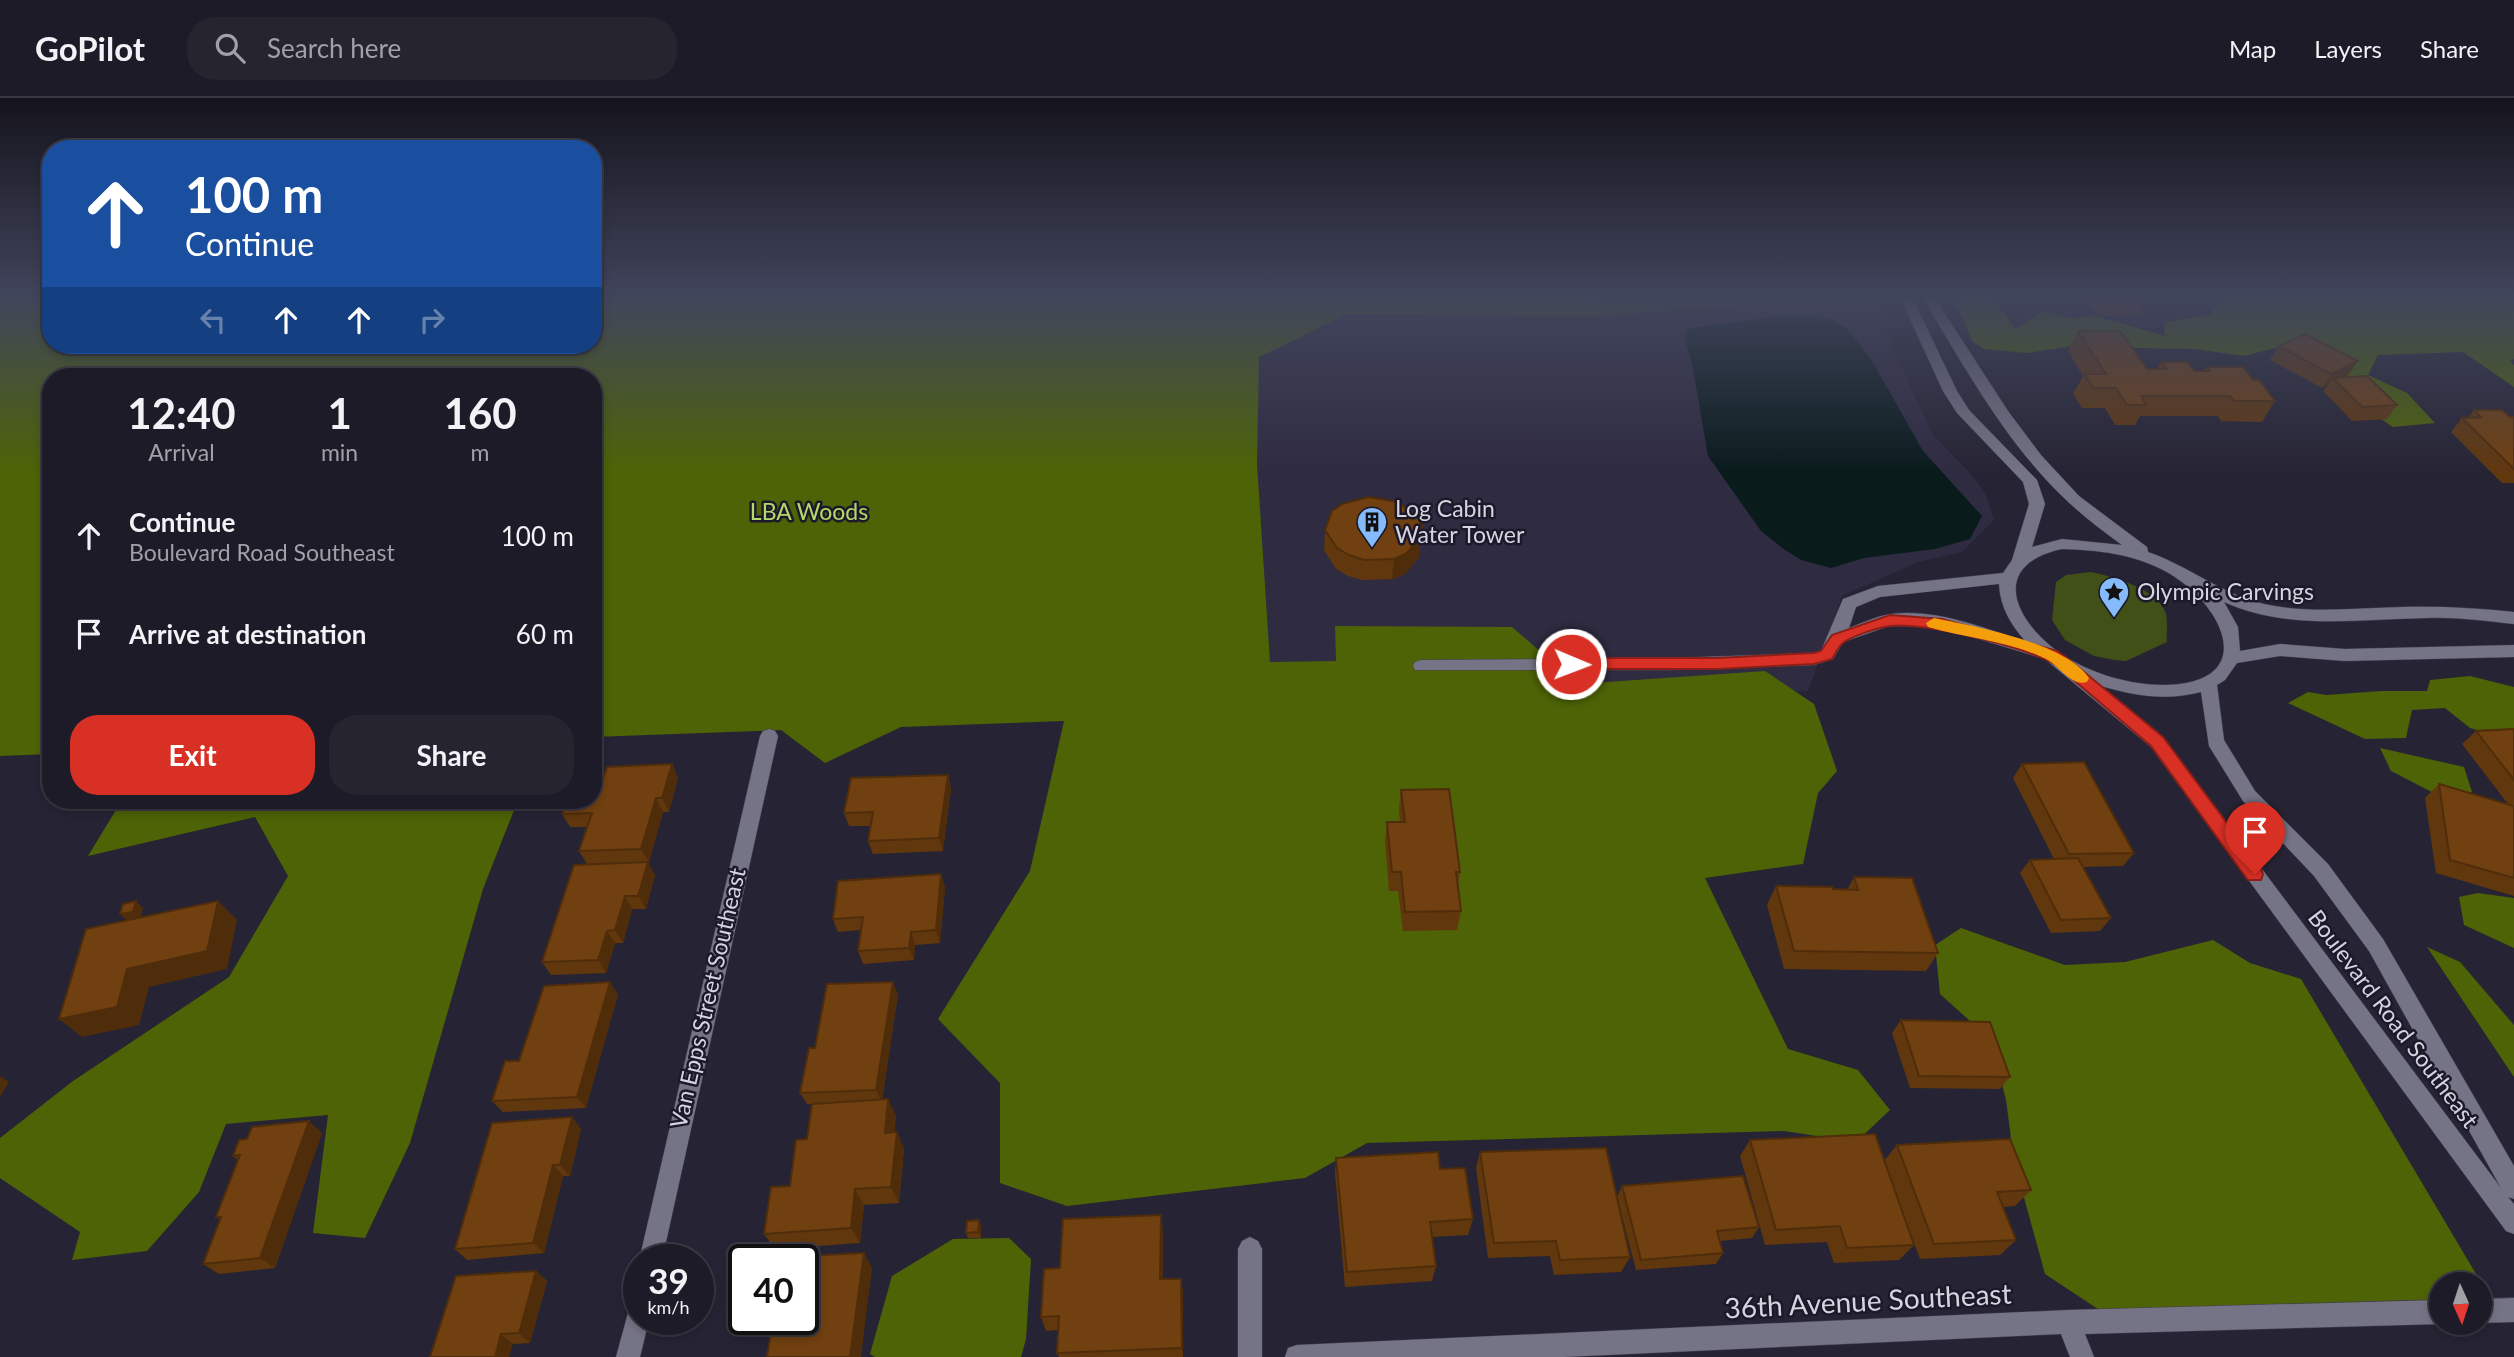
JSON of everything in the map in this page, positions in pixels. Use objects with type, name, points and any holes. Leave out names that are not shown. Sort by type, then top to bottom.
[{"type":"street","points":[[1934,356],[1964,414],[2030,480],[2037,504],[2020,560],[2008,578],[2007,594],[2012,611],[2023,629],[2057,658]]},
{"type":"street","points":[[1966,356],[2001,410],[2054,480],[2104,524],[2153,559]]},
{"type":"street","points":[[2020,560],[2038,550],[2062,544],[2122,549],[2153,559],[2216,593],[2280,614],[2333,618],[2429,612],[2514,618]]},
{"type":"street","points":[[1837,638],[1890,620],[1929,622],[1973,631],[2057,658],[2095,678],[2131,688],[2167,692],[2197,687],[2221,676],[2233,658],[2234,635],[2223,611],[2201,587],[2171,568]]},
{"type":"street","points":[[1421,666],[1763,663],[1826,655],[1837,638],[1849,603],[1878,592],[2008,578]]},
{"type":"street","points":[[2233,658],[2280,650],[2345,655],[2514,651]]},
{"type":"street","name":"Boulevard Road Southeast","points":[[2057,658],[2157,742],[2514,1223]]},
{"type":"street","name":"Boulevard Road Southeast","points":[[2208,682],[2215,741],[2249,796],[2321,870],[2376,945],[2514,1188]]},
{"type":"street","name":"Van Epps Street Southeast","points":[[654,1244],[769,736]]},
{"type":"street","points":[[1250,1249],[1250,1357]]},
{"type":"street","points":[[2492,1311],[2514,1310]]},
{"type":"street","name":"36th Avenue Southeast","points":[[1297,1357],[1659,1349],[2068,1322],[2429,1312]]},
{"type":"street","points":[[2068,1322],[2082,1357]]},
{"type":"street","points":[[628,1357],[633,1335]]},
{"type":"shaded area","points":[[1233,356],[1896,356],[1933,435],[1972,475],[1986,495],[1994,520],[1962,552],[1918,562],[1842,596],[1808,691],[1256,711]]},
{"type":"shaded area","points":[[1690,356],[1868,356],[1923,451],[1982,516],[1970,539],[1935,549],[1864,558],[1831,568],[1801,560],[1785,550],[1761,531],[1708,456]]},
{"type":"green space","name":"LBA Woods","points":[[0,356],[1262,356],[1259,357],[1257,464],[1270,662],[1336,661],[1335,626],[1512,627],[1578,684],[1765,671],[1814,704],[1837,771],[1818,793],[1803,864],[1705,878],[1788,1049],[1858,1070],[1890,1110],[1856,1142],[1784,1131],[1367,1143],[1305,1178],[1067,1206],[1000,1183],[1000,1083],[938,1019],[1030,871],[1064,721],[901,727],[825,763],[781,730],[602,737],[602,368],[42,368],[42,754],[0,756]]},
{"type":"green space","points":[[2312,356],[2378,356],[2368,375],[2407,393],[2435,423],[2393,427],[2335,388]]},
{"type":"green space","points":[[2468,356],[2514,356],[2510,361],[2514,365],[2514,387]]},
{"type":"green space","points":[[2090,572],[2122,580],[2154,597],[2166,614],[2167,642],[2126,661],[2094,656],[2065,640],[2052,620],[2056,582],[2066,575]]},
{"type":"green space","points":[[2470,676],[2514,687],[2514,734],[2508,739],[2470,728],[2445,708],[2412,710],[2406,738],[2365,739],[2288,703],[2308,692],[2326,695],[2427,691],[2430,680]]},
{"type":"green space","points":[[2380,748],[2464,767],[2472,792],[2455,804],[2391,771]]},
{"type":"green space","points":[[117,809],[514,809],[483,889],[410,1143],[365,1238],[313,1233],[328,1115],[226,1124],[199,1192],[147,1251],[72,1260],[80,1232],[0,1178],[0,1138],[73,1081],[229,977],[288,876],[255,817],[88,856]]},
{"type":"green space","points":[[2478,893],[2514,898],[2514,948],[2464,925],[2459,897]]},
{"type":"green space","points":[[1961,928],[2065,965],[2125,962],[2213,940],[2250,963],[2301,979],[2475,1272],[2429,1272],[2429,1312],[2116,1321],[2045,1274],[2014,1161],[2006,1100],[1990,1039],[1940,994],[1935,945]]},
{"type":"green space","points":[[2427,947],[2460,962],[2514,1025],[2514,1077]]},
{"type":"green space","points":[[1009,1238],[1031,1259],[1026,1339],[1021,1357],[875,1357],[870,1354],[892,1276],[953,1239]]},
{"type":"building","points":[[2094,356],[2138,356],[2147,369],[2166,369],[2161,362],[2188,362],[2194,371],[2210,371],[2207,367],[2243,367],[2253,380],[2259,380],[2275,401],[2234,401],[2230,396],[2141,396],[2146,405],[2127,405],[2116,388],[2093,388],[2084,374],[2106,374]]},
{"type":"building","points":[[2297,356],[2348,356],[2358,361],[2331,374]]},
{"type":"building","points":[[2367,376],[2397,405],[2362,407],[2333,378]]},
{"type":"building","points":[[2474,410],[2502,410],[2514,417],[2514,469],[2462,418],[2481,417]]},
{"type":"building","points":[[1369,497],[1398,502],[1418,517],[1422,526],[1421,536],[1407,553],[1394,559],[1364,560],[1337,548],[1325,530],[1332,511],[1342,504]]},
{"type":"building","points":[[2514,729],[2514,780],[2476,731]]},
{"type":"building","points":[[2084,762],[2134,853],[2069,854],[2022,764]]},
{"type":"building","points":[[672,764],[662,798],[656,798],[641,849],[579,851],[592,813],[562,814],[564,809],[602,809],[602,782],[607,767]]},
{"type":"building","points":[[948,775],[939,838],[868,841],[873,812],[844,813],[851,778]]},
{"type":"building","points":[[2439,784],[2514,806],[2514,878],[2450,860]]},
{"type":"building","points":[[1449,789],[1460,872],[1456,872],[1461,911],[1405,912],[1401,872],[1392,872],[1387,822],[1405,822],[1401,790]]},
{"type":"building","points":[[2078,858],[2111,918],[2061,920],[2030,860]]},
{"type":"building","points":[[648,862],[638,896],[625,896],[615,930],[607,931],[598,960],[542,962],[574,865]]},
{"type":"building","points":[[941,874],[936,930],[911,932],[909,948],[858,951],[863,917],[833,919],[838,881]]},
{"type":"building","points":[[1854,877],[1912,878],[1938,953],[1794,951],[1776,886],[1858,890]]},
{"type":"building","points":[[136,901],[133,912],[120,914],[123,904]]},
{"type":"building","points":[[218,901],[207,951],[127,969],[117,1007],[59,1019],[86,929]]},
{"type":"building","points":[[610,982],[577,1097],[492,1101],[505,1061],[519,1061],[544,986]]},
{"type":"building","points":[[893,982],[876,1090],[800,1093],[809,1048],[815,1048],[827,984]]},
{"type":"building","points":[[1901,1020],[1990,1022],[2010,1077],[1919,1076]]},
{"type":"building","points":[[888,1099],[885,1133],[897,1132],[891,1187],[855,1189],[851,1228],[764,1234],[771,1187],[790,1186],[796,1140],[807,1139],[812,1104]]},
{"type":"building","points":[[572,1117],[560,1165],[553,1165],[533,1243],[455,1249],[492,1123]]},
{"type":"building","points":[[309,1121],[260,1258],[203,1264],[221,1217],[216,1217],[240,1155],[233,1156],[239,1140],[247,1139],[252,1127]]},
{"type":"building","points":[[1875,1134],[1914,1245],[1847,1248],[1840,1226],[1776,1230],[1750,1140]]},
{"type":"building","points":[[2010,1139],[2031,1190],[1997,1192],[2016,1240],[1934,1244],[1897,1145]]},
{"type":"building","points":[[1606,1148],[1630,1257],[1560,1260],[1556,1241],[1494,1243],[1480,1152]]},
{"type":"building","points":[[1438,1152],[1440,1169],[1465,1168],[1473,1219],[1430,1222],[1436,1266],[1347,1272],[1336,1158]]},
{"type":"building","points":[[1743,1176],[1759,1227],[1717,1231],[1723,1253],[1641,1260],[1622,1186]]},
{"type":"building","points":[[1161,1215],[1160,1279],[1181,1279],[1182,1348],[1057,1353],[1059,1316],[1041,1317],[1044,1269],[1060,1268],[1063,1219]]},
{"type":"building","points":[[979,1220],[978,1232],[966,1233],[967,1221]]},
{"type":"building","points":[[864,1253],[850,1357],[767,1357],[771,1335],[819,1335],[819,1255]]},
{"type":"building","points":[[536,1271],[519,1333],[501,1334],[495,1357],[430,1357],[456,1276]]},
{"type":"slow traffic","points":[[1934,623],[1973,631],[2052,655],[2081,678]]},
{"type":"place","name":"Log Cabin Water Tower","points":[[1372,549]]},
{"type":"place","name":"Olympic Carvings","points":[[2114,619]]},
{"type":"route","points":[[1571,664],[1717,664],[1814,659],[1826,655],[1837,638],[1890,620],[1929,622],[1973,631],[2026,647],[2052,655],[2157,742],[2255,874]]}]
